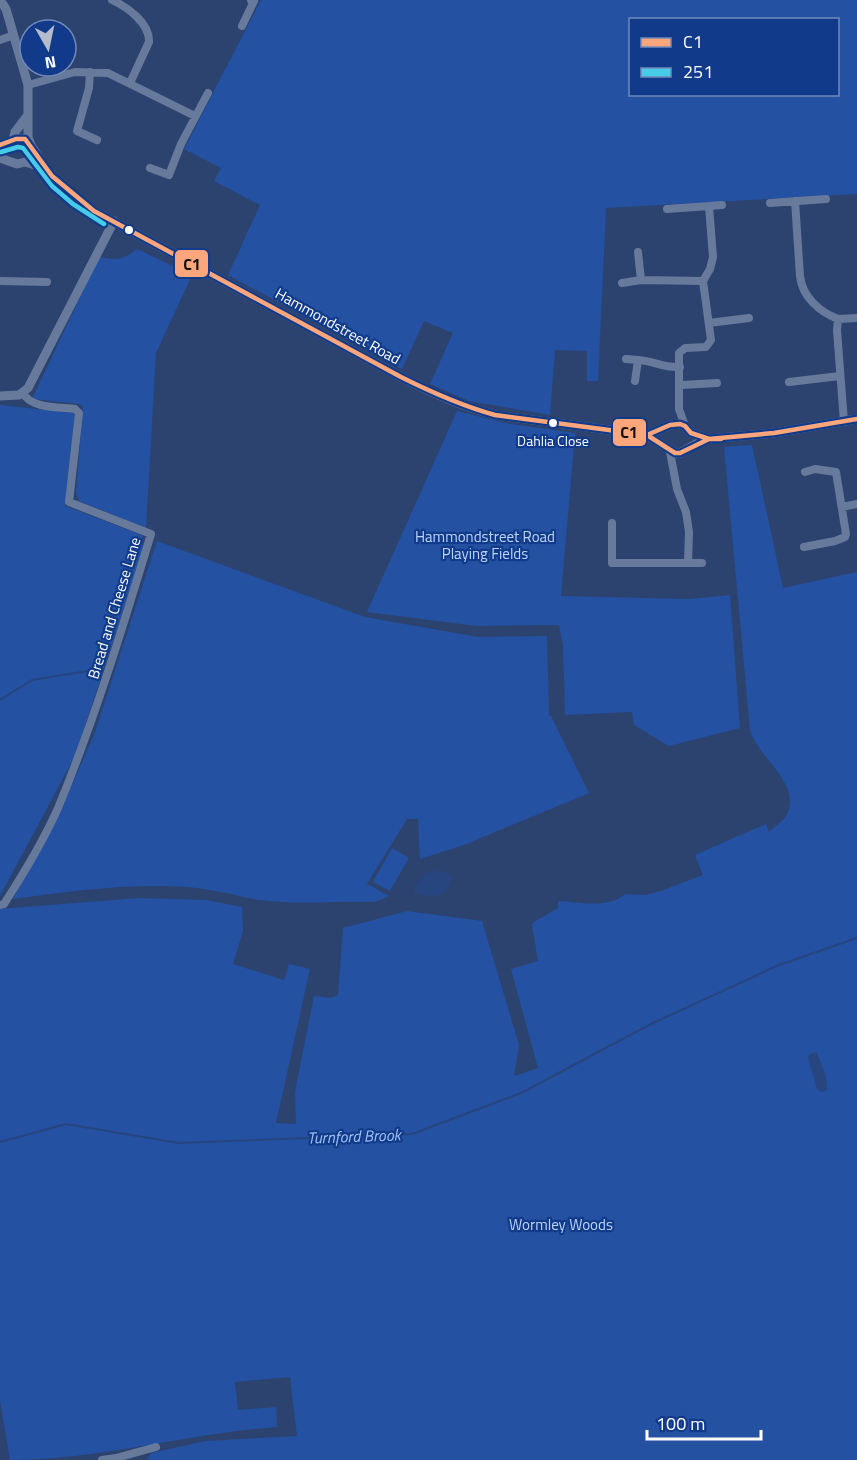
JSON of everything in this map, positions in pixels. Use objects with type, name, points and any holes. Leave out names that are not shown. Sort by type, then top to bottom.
[{"type":"street","points":[[0,0],[6,9],[28,85],[31,156],[25,162]]},
{"type":"street","points":[[112,0],[126,3],[147,32],[149,39],[130,83]]},
{"type":"street","points":[[242,26],[254,1],[252,0]]},
{"type":"street","points":[[0,40],[14,35]]},
{"type":"street","points":[[28,85],[70,72],[108,74],[195,116]]},
{"type":"street","points":[[90,72],[89,88],[78,131],[97,140]]},
{"type":"street","points":[[150,168],[169,175],[195,116],[208,93]]},
{"type":"street","points":[[13,162],[7,151],[7,143],[28,115]]},
{"type":"street","points":[[7,143],[25,139],[31,146]]},
{"type":"street","name":"Hammondstreet Road","points":[[31,146],[45,168],[78,199],[114,221],[444,399],[495,414],[647,435],[667,448],[680,453],[709,439],[774,433],[857,419]]},
{"type":"street","name":"Hammondstreet Road","points":[[0,158],[45,168]]},
{"type":"street","points":[[770,203],[826,199]]},
{"type":"street","points":[[795,201],[802,288],[809,299],[825,312],[838,319],[857,318]]},
{"type":"street","points":[[667,209],[722,205]]},
{"type":"street","points":[[675,470],[691,443],[680,409],[681,349],[704,348],[710,344],[703,281],[710,269],[713,257],[709,206]]},
{"type":"street","points":[[0,396],[15,396],[28,388],[114,221]]},
{"type":"street","points":[[638,252],[641,280]]},
{"type":"street","points":[[0,280],[47,282]]},
{"type":"street","points":[[622,283],[641,280],[703,281]]},
{"type":"street","points":[[709,323],[749,318]]},
{"type":"street","points":[[838,319],[844,422]]},
{"type":"street","points":[[626,359],[648,360],[663,367],[680,367]]},
{"type":"street","points":[[635,381],[638,360]]},
{"type":"street","points":[[789,382],[840,376]]},
{"type":"street","points":[[681,385],[717,383]]},
{"type":"street","name":"Bread and Cheese Lane","points":[[0,905],[4,904],[30,863],[57,809],[109,672],[151,534],[69,502],[79,413],[75,409],[35,404],[28,401],[23,393]]},
{"type":"street","points":[[680,409],[662,439],[675,470],[677,489],[687,512],[688,563]]},
{"type":"street","name":"Hammondstreet Road","points":[[647,435],[675,423],[709,439]]},
{"type":"street","points":[[805,472],[815,469],[836,472],[845,466]]},
{"type":"street","points":[[804,547],[835,541],[846,534],[836,472]]},
{"type":"street","points":[[842,507],[857,504]]},
{"type":"street","points":[[612,523],[607,563],[702,563]]},
{"type":"street","points":[[102,1460],[156,1447]]},
{"type":"green space","points":[[261,0],[857,0],[857,194],[606,208],[598,381],[587,381],[587,351],[555,350],[550,415],[469,401],[430,384],[453,333],[424,321],[402,369],[228,275],[260,205],[214,181],[221,168],[184,149]]},
{"type":"green space","points":[[137,249],[192,275],[156,353],[146,528],[79,501],[76,494],[83,407],[79,404],[34,399],[33,397],[99,257],[119,259]]},
{"type":"green space","points":[[0,405],[75,415],[65,506],[142,535],[143,551],[75,756],[0,896]]},
{"type":"green space","name":"Hammondstreet Road Playing Fields","points":[[457,411],[505,423],[575,433],[561,596],[689,599],[730,595],[740,728],[669,746],[634,725],[632,712],[565,715],[563,645],[559,625],[477,626],[367,612]]},
{"type":"green space","name":"Wormley Woods","points":[[752,445],[783,588],[857,572],[857,1460],[147,1460],[151,1453],[206,1441],[297,1436],[290,1377],[235,1382],[238,1410],[276,1407],[277,1427],[77,1456],[10,1460],[0,1401],[0,909],[138,898],[206,900],[242,907],[243,931],[233,964],[284,980],[289,964],[310,969],[276,1123],[296,1124],[295,1092],[314,996],[331,998],[338,995],[343,928],[407,911],[482,921],[519,1045],[514,1076],[538,1068],[511,969],[538,961],[532,925],[534,922],[558,908],[558,901],[611,902],[625,894],[645,895],[703,875],[695,855],[766,824],[769,832],[786,816],[790,805],[789,793],[784,782],[754,740],[750,730],[724,447]]},
{"type":"green space","points":[[157,541],[365,617],[478,637],[547,636],[549,716],[589,793],[464,845],[420,859],[418,819],[407,819],[367,884],[389,896],[375,902],[302,903],[260,900],[197,888],[166,886],[100,888],[13,899],[70,789],[94,735]]},
{"type":"green space","points":[[392,848],[409,858],[390,891],[373,882]]},
{"type":"shaded area","points":[[434,870],[450,874],[452,878],[447,889],[443,893],[432,896],[414,892],[414,886],[425,874]]},
{"type":"shaded area","points":[[816,1052],[826,1076],[827,1091],[821,1092],[817,1089],[808,1057]]},
{"type":"waterway","points":[[0,700],[32,680],[94,670]]},
{"type":"waterway","name":"Turnford Brook","points":[[785,963],[857,938]]},
{"type":"waterway","name":"Turnford Brook","points":[[0,1142],[66,1124],[179,1143],[412,1134],[521,1093],[651,1024],[783,963]]},
{"type":"transit line","name":"C1","points":[[0,145],[16,139],[25,139],[52,176],[94,211],[401,377],[447,398],[495,415],[647,435],[675,453],[680,453],[709,439],[774,433],[857,419]]},
{"type":"transit line","name":"251","points":[[1,152],[18,147],[23,148],[52,186],[73,204],[104,224]]},
{"type":"transit line","name":"C1","points":[[632,433],[647,435],[670,425],[680,424],[691,433],[709,439],[721,439]]},
{"type":"place","name":"Dahlia Close","points":[[553,423]]}]
